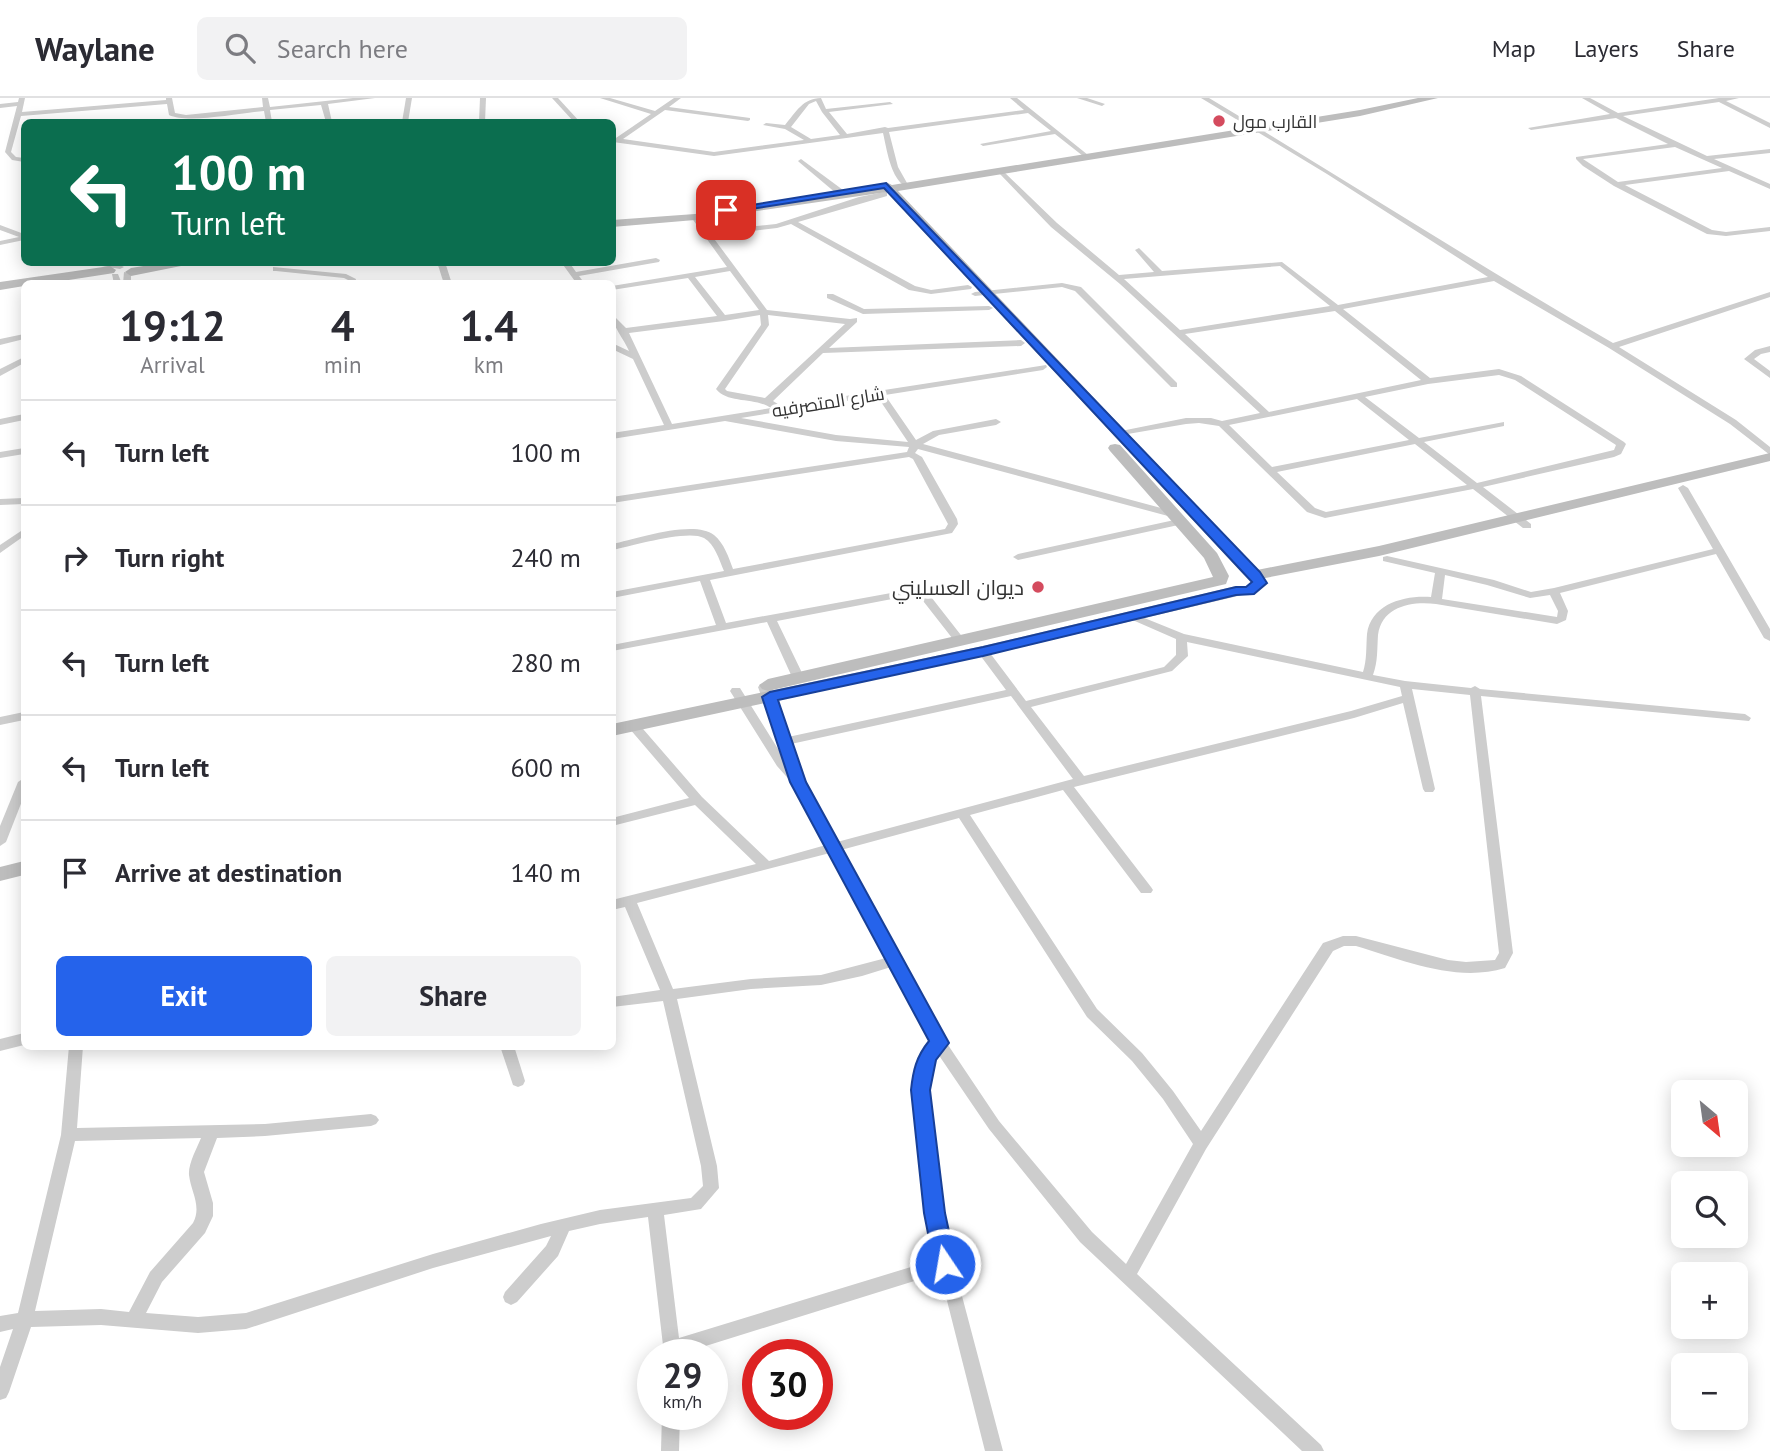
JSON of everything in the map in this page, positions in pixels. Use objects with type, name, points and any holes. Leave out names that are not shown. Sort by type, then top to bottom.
[{"type":"street","points":[[259,98],[262,119]]},
{"type":"street","points":[[265,98],[262,109],[268,119]]},
{"type":"street","points":[[17,114],[102,111],[169,100],[172,115],[180,117],[372,98]]},
{"type":"street","points":[[406,119],[409,98]]},
{"type":"street","points":[[482,119],[483,98]]},
{"type":"street","points":[[555,98],[574,119]]},
{"type":"street","points":[[603,98],[659,111],[748,118]]},
{"type":"street","points":[[616,140],[678,98]]},
{"type":"street","points":[[1013,98],[1086,155]]},
{"type":"street","points":[[1080,98],[1102,104]]},
{"type":"street","points":[[1195,98],[1233,114]]},
{"type":"street","points":[[1204,98],[1261,128],[1495,278],[1770,442]]},
{"type":"street","points":[[616,222],[695,217],[1001,172],[1433,98]]},
{"type":"street","points":[[1585,98],[1675,145],[1770,187]]},
{"type":"street","points":[[1680,98],[1692,104]]},
{"type":"street","points":[[1531,128],[1736,98]]},
{"type":"street","points":[[787,127],[807,103],[818,99],[824,111],[845,135]]},
{"type":"street","points":[[1719,100],[1770,126]]},
{"type":"street","points":[[0,106],[21,101]]},
{"type":"street","points":[[21,101],[8,152],[14,159],[21,160]]},
{"type":"street","points":[[324,103],[328,119]]},
{"type":"street","points":[[824,111],[890,104]]},
{"type":"street","points":[[616,141],[713,154],[1029,111]]},
{"type":"street","points":[[1219,134],[1233,114]]},
{"type":"street","points":[[0,125],[13,124]]},
{"type":"street","points":[[766,125],[787,127],[809,140]]},
{"type":"street","points":[[616,222],[887,188],[1261,128]]},
{"type":"street","points":[[708,234],[748,231],[793,223],[887,188],[895,167],[885,129]]},
{"type":"street","points":[[983,144],[1057,132]]},
{"type":"street","points":[[1675,145],[1578,158],[1584,165],[1617,184],[1710,232],[1726,234],[1770,229]]},
{"type":"street","points":[[1707,158],[1770,151]]},
{"type":"street","points":[[801,160],[840,192]]},
{"type":"street","points":[[1617,184],[1729,169]]},
{"type":"street","points":[[1001,172],[1054,225],[1118,277],[1266,415]]},
{"type":"street","points":[[887,188],[977,291],[1119,434],[1255,578]]},
{"type":"street","points":[[695,217],[764,312],[765,325],[720,389],[724,393],[767,401],[779,409]]},
{"type":"street","points":[[793,223],[912,288],[931,292],[1062,285],[1078,289],[1174,385]]},
{"type":"street","points":[[0,227],[21,236]]},
{"type":"street","points":[[0,243],[21,238]]},
{"type":"street","points":[[1139,250],[1160,274]]},
{"type":"street","points":[[574,275],[656,260]]},
{"type":"street","points":[[1118,277],[1282,264],[1428,381]]},
{"type":"street","points":[[74,280],[141,266]]},
{"type":"street","points":[[61,280],[163,266]]},
{"type":"street","points":[[568,266],[578,280]]},
{"type":"street","points":[[616,287],[733,268]]},
{"type":"street","points":[[276,269],[346,276],[352,280]]},
{"type":"street","points":[[690,275],[724,319]]},
{"type":"street","points":[[1178,332],[1336,308],[1495,278]]},
{"type":"street","points":[[0,289],[21,286]]},
{"type":"street","points":[[0,289],[21,288]]},
{"type":"street","points":[[977,291],[989,308],[1211,556],[1226,587],[1236,591]]},
{"type":"street","points":[[1612,346],[1770,294]]},
{"type":"street","points":[[830,296],[863,312],[989,308]]},
{"type":"street","points":[[624,331],[764,312],[852,322]]},
{"type":"street","points":[[767,401],[863,312]]},
{"type":"street","points":[[616,321],[624,331],[634,357],[670,428]]},
{"type":"street","points":[[0,342],[21,338]]},
{"type":"street","points":[[820,351],[1021,343]]},
{"type":"street","points":[[616,347],[634,357]]},
{"type":"street","points":[[1770,349],[1758,352],[1748,359],[1770,376]]},
{"type":"street","points":[[0,373],[21,362]]},
{"type":"street","name":"شارع المتصرفيه","points":[[616,435],[1043,367]]},
{"type":"street","points":[[1119,434],[1204,419],[1222,424],[1428,381],[1492,372],[1513,375],[1621,444],[1618,452],[1611,455],[1476,486],[1325,515],[1311,510],[1222,424]]},
{"type":"street","points":[[616,594],[948,531],[953,519],[880,394]]},
{"type":"street","points":[[1360,397],[1521,522]]},
{"type":"street","points":[[0,422],[21,418]]},
{"type":"street","points":[[725,418],[912,449],[1176,518]]},
{"type":"street","points":[[616,499],[912,449],[936,433],[996,422]]},
{"type":"street","points":[[1733,422],[1770,454]]},
{"type":"street","points":[[1271,470],[1501,425]]},
{"type":"street","points":[[0,455],[21,452]]},
{"type":"street","points":[[766,691],[798,677],[1221,578],[1229,570],[1255,578],[1387,559],[1687,479],[1770,454]]},
{"type":"street","points":[[1255,578],[1683,488],[1770,466]]},
{"type":"street","points":[[1683,488],[1770,638]]},
{"type":"street","points":[[0,502],[21,501]]},
{"type":"street","points":[[1018,557],[1176,518]]},
{"type":"street","points":[[0,537],[21,533]]},
{"type":"street","points":[[0,550],[21,534]]},
{"type":"street","points":[[616,546],[682,534],[706,535],[713,541],[730,573]]},
{"type":"street","points":[[1387,559],[1530,595],[1554,592],[1718,551]]},
{"type":"street","points":[[1436,601],[1440,571]]},
{"type":"street","points":[[616,718],[983,651],[1236,591],[1249,591],[1255,578]]},
{"type":"street","points":[[704,579],[722,626]]},
{"type":"street","points":[[616,647],[920,592],[960,641]]},
{"type":"street","points":[[1367,676],[1374,654],[1373,630],[1386,610],[1410,599],[1557,621],[1562,618],[1563,611],[1554,592]]},
{"type":"street","points":[[1132,616],[1181,637],[1367,676],[1406,692]]},
{"type":"street","points":[[771,619],[798,677]]},
{"type":"street","points":[[1023,705],[1174,666],[1182,656],[1181,637]]},
{"type":"street","points":[[983,651],[1081,781]]},
{"type":"street","points":[[1127,1277],[1202,1144],[1328,947],[1343,941],[1356,942],[1459,967],[1489,968],[1500,964],[1506,953],[1475,690]]},
{"type":"street","points":[[616,904],[1081,781],[1354,714],[1406,692],[1475,690],[1745,718]]},
{"type":"street","points":[[766,691],[798,782],[897,960],[939,1043],[994,1125],[1086,1237],[1315,1451]]},
{"type":"street","points":[[785,741],[1013,692]]},
{"type":"street","points":[[1406,692],[1429,789]]},
{"type":"street","points":[[616,729],[740,696]]},
{"type":"street","points":[[740,696],[781,763],[798,782]]},
{"type":"street","points":[[0,721],[21,717]]},
{"type":"street","points":[[633,725],[698,800],[766,866]]},
{"type":"street","points":[[1067,786],[1146,890]]},
{"type":"street","points":[[0,842],[21,790]]},
{"type":"street","points":[[616,821],[698,800]]},
{"type":"street","points":[[963,814],[1092,1013],[1145,1066],[1202,1144]]},
{"type":"street","points":[[0,862],[21,857]]},
{"type":"street","points":[[0,874],[21,869]]},
{"type":"street","points":[[0,1324],[25,1320],[134,1318],[198,1325],[246,1321],[433,1261],[563,1226],[600,1217],[695,1204],[711,1188],[712,1178],[669,995],[629,901]]},
{"type":"street","points":[[616,1002],[751,984],[821,980],[897,960]]},
{"type":"street","points":[[0,1045],[21,1040]]},
{"type":"street","points":[[939,1043],[928,1056],[922,1071],[920,1090],[934,1213],[994,1451]]},
{"type":"street","points":[[0,1392],[25,1320],[69,1135],[76,1050]]},
{"type":"street","points":[[508,1050],[518,1081]]},
{"type":"street","points":[[69,1135],[265,1130],[371,1120]]},
{"type":"street","points":[[134,1318],[156,1277],[199,1228],[205,1216],[205,1203],[196,1172],[212,1130]]},
{"type":"street","points":[[655,1210],[671,1339]]},
{"type":"street","points":[[511,1297],[552,1251],[563,1226]]},
{"type":"street","points":[[710,1339],[945,1264]]},
{"type":"street","points":[[670,1451],[671,1430]]},
{"type":"place","name":"القارب مول","points":[[1219,121]]},
{"type":"place","name":"ديوان العسليني","points":[[1038,587]]},
{"type":"route","points":[[726,210],[886,185],[1260,583],[1249,591],[1236,591],[983,651],[770,697],[798,782],[897,960],[939,1043],[928,1056],[922,1071],[920,1090],[934,1213],[945,1264]]}]
